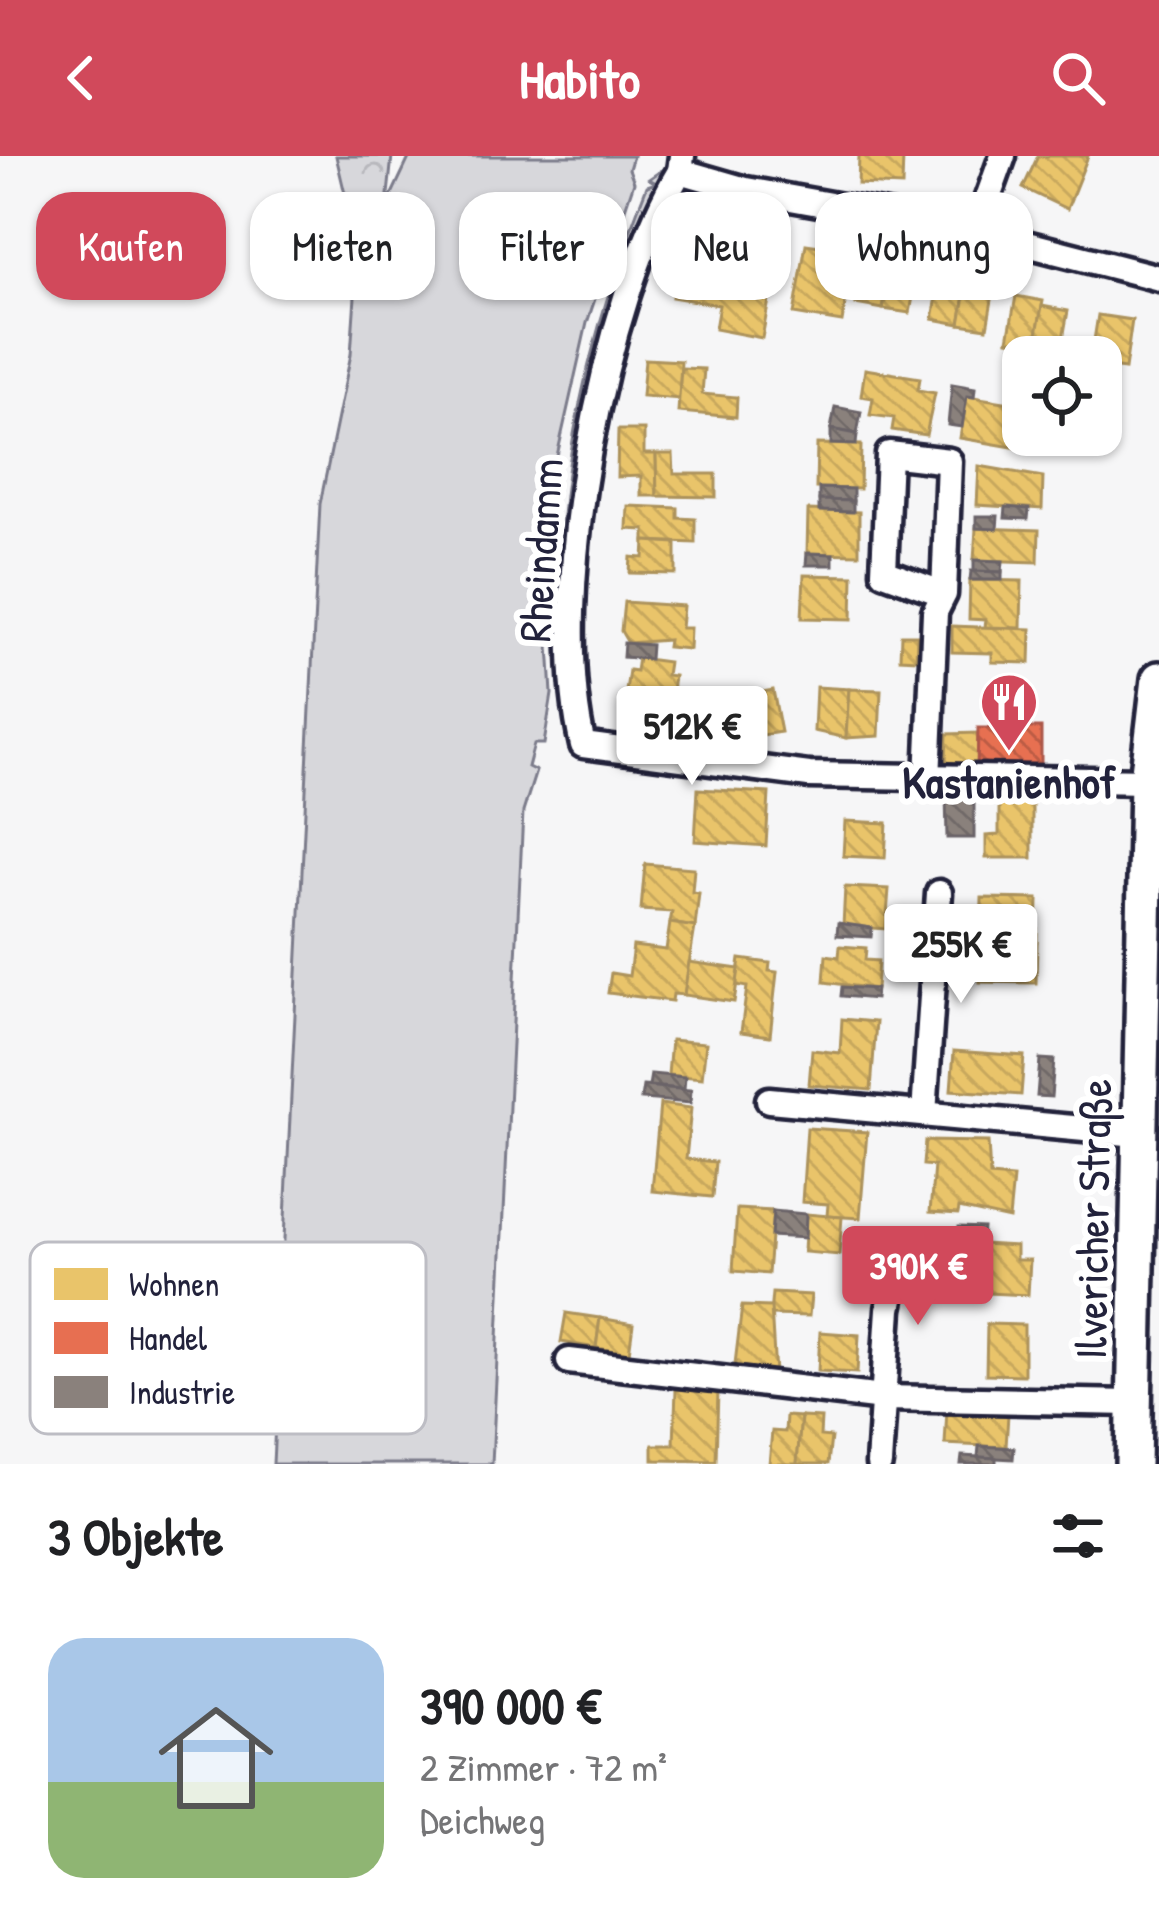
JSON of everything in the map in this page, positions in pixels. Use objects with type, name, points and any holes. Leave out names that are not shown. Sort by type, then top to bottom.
[{"type":"street","points":[[991,192],[1004,156]]},
{"type":"street","points":[[681,163],[746,190],[815,202]]},
{"type":"street","name":"Rheindamm","points":[[681,163],[658,207],[598,397],[583,481],[572,649],[574,708],[583,745],[809,775],[1148,781]]},
{"type":"street","points":[[1033,246],[1159,278]]},
{"type":"street","points":[[928,780],[935,612],[944,594],[949,461],[889,454],[884,572],[944,594]]},
{"type":"street","name":"Ilvericher Straße","points":[[1132,1464],[1148,781],[1159,679]]},
{"type":"street","points":[[923,1114],[939,893]]},
{"type":"street","points":[[769,1100],[1138,1134]]},
{"type":"street","points":[[879,1464],[889,1310],[900,1256]]},
{"type":"street","name":"Ilvericher Straße","points":[[569,1361],[883,1398],[1133,1403]]},
{"type":"green space","points":[[336,156],[392,156],[388,192],[345,192]]},
{"type":"green space","points":[[410,156],[633,156],[629,169],[634,182],[627,203],[627,192],[459,192],[459,300],[595,300],[552,478],[545,579],[552,694],[544,744],[534,744],[528,767],[536,771],[523,812],[492,1464],[273,1464],[274,1434],[426,1434],[426,1242],[284,1242],[320,504],[351,354],[355,300],[435,300],[435,192],[393,192]]},
{"type":"green space","points":[[662,170],[666,176],[661,192],[651,192],[651,220],[627,291],[627,240],[647,186],[656,183],[649,179]]},
{"type":"green space","points":[[607,300],[624,300],[598,376],[566,715],[559,576],[563,519],[569,462]]},
{"type":"building: Wohnen","points":[[859,156],[903,156],[902,186],[858,184]]},
{"type":"building: Wohnen","points":[[1038,156],[1088,156],[1067,209],[1023,188]]},
{"type":"building: Wohnen","points":[[806,244],[815,245],[815,300],[846,300],[842,322],[794,314]]},
{"type":"building: Wohnen","points":[[690,300],[769,300],[762,338],[715,329],[719,305]]},
{"type":"building: Wohnen","points":[[857,300],[885,300],[883,309],[856,304]]},
{"type":"building: Wohnen","points":[[885,300],[912,300],[910,313],[883,309]]},
{"type":"building: Wohnen","points":[[936,300],[964,300],[960,324],[933,319]]},
{"type":"building: Wohnen","points":[[964,300],[992,300],[987,328],[960,324]]},
{"type":"building: Wohnen","points":[[1015,300],[1043,301],[1037,336],[1009,336]]},
{"type":"building: Wohnen","points":[[1042,306],[1068,311],[1063,336],[1037,336]]},
{"type":"building: Wohnen","points":[[1098,315],[1132,320],[1125,369],[1122,336],[1095,336]]},
{"type":"building: Wohnen","points":[[645,359],[681,361],[679,399],[642,396]]},
{"type":"building: Wohnen","points":[[681,368],[704,369],[702,394],[737,397],[736,417],[678,412]]},
{"type":"building: Wohnen","points":[[865,369],[920,378],[918,390],[935,393],[926,435],[892,430],[894,418],[870,415],[873,398],[861,396]]},
{"type":"building: Wohnen","points":[[967,396],[1002,402],[1002,445],[960,438]]},
{"type":"building: Wohnen","points":[[618,430],[644,430],[644,454],[656,454],[657,496],[641,496],[641,476],[617,477]]},
{"type":"building: Wohnen","points":[[817,444],[861,445],[860,489],[816,488]]},
{"type":"building: Wohnen","points":[[656,454],[673,454],[674,474],[716,474],[716,497],[657,496]]},
{"type":"building: Wohnen","points":[[979,466],[1043,477],[1042,509],[977,505]]},
{"type":"building: Wohnen","points":[[628,506],[678,508],[678,518],[695,519],[695,543],[645,541],[645,530],[627,529]]},
{"type":"building: Wohnen","points":[[808,510],[859,512],[859,554],[807,553]]},
{"type":"building: Wohnen","points":[[976,528],[1039,530],[1038,562],[974,560]]},
{"type":"building: Wohnen","points":[[645,541],[676,543],[676,574],[630,573],[631,557],[644,558]]},
{"type":"building: Wohnen","points":[[804,575],[853,576],[852,619],[802,618]]},
{"type":"building: Wohnen","points":[[970,580],[1022,581],[1021,628],[985,627],[986,620],[969,619]]},
{"type":"building: Wohnen","points":[[624,602],[683,606],[681,628],[690,628],[689,649],[667,647],[668,640],[628,643],[621,631]]},
{"type":"building: Wohnen","points":[[952,626],[1031,629],[1030,663],[992,662],[992,653],[952,652]]},
{"type":"building: Wohnen","points":[[901,635],[917,635],[916,659],[900,658]]},
{"type":"building: Wohnen","points":[[638,658],[668,662],[666,675],[674,676],[667,732],[621,726],[629,670],[636,671]]},
{"type":"building: Wohnen","points":[[816,687],[849,689],[846,738],[814,731]]},
{"type":"building: Wohnen","points":[[849,689],[881,690],[879,736],[846,738]]},
{"type":"building: Wohnen","points":[[773,690],[781,732],[749,737],[741,696]]},
{"type":"building: Wohnen","points":[[978,733],[977,772],[953,770],[946,761],[947,734]]},
{"type":"building: Wohnen","points":[[698,789],[769,793],[766,846],[695,841]]},
{"type":"building: Wohnen","points":[[999,794],[1032,794],[1032,858],[986,858],[986,836],[999,835]]},
{"type":"building: Wohnen","points":[[845,821],[887,823],[885,858],[843,856]]},
{"type":"building: Wohnen","points":[[645,864],[694,868],[692,892],[699,893],[695,927],[670,923],[672,912],[641,910]]},
{"type":"building: Wohnen","points":[[845,887],[889,889],[886,929],[843,926]]},
{"type":"building: Wohnen","points":[[982,898],[1038,899],[1037,941],[981,940]]},
{"type":"building: Wohnen","points":[[670,923],[695,927],[684,995],[673,994],[672,1001],[608,993],[611,973],[629,976],[633,946],[666,950]]},
{"type":"building: Wohnen","points":[[981,940],[1037,941],[1036,983],[980,982]]},
{"type":"building: Wohnen","points":[[840,946],[866,948],[865,960],[878,961],[876,989],[824,982],[826,955],[839,957]]},
{"type":"building: Wohnen","points":[[740,959],[770,963],[769,971],[777,972],[770,1036],[741,1032],[747,987],[736,985]]},
{"type":"building: Wohnen","points":[[689,962],[739,969],[734,1002],[684,995]]},
{"type":"building: Wohnen","points":[[842,1019],[876,1022],[871,1090],[809,1085],[812,1050],[840,1053]]},
{"type":"building: Wohnen","points":[[671,1040],[706,1043],[702,1078],[668,1075]]},
{"type":"building: Wohnen","points":[[954,1051],[1024,1056],[1021,1095],[951,1090]]},
{"type":"building: Wohnen","points":[[660,1104],[691,1108],[686,1159],[715,1162],[712,1197],[652,1191]]},
{"type":"building: Wohnen","points":[[807,1128],[867,1132],[860,1218],[827,1216],[828,1204],[802,1202]]},
{"type":"building: Wohnen","points":[[925,1141],[988,1142],[990,1176],[1013,1178],[1009,1219],[959,1208],[958,1214],[930,1212],[934,1166],[923,1165]]},
{"type":"building: Wohnen","points":[[737,1209],[773,1211],[768,1274],[733,1271]]},
{"type":"building: Wohnen","points":[[806,1214],[842,1217],[839,1255],[804,1252]]},
{"type":"building: Wohnen","points":[[981,1244],[1016,1246],[1016,1260],[1030,1260],[1028,1295],[966,1292],[968,1257],[980,1258]]},
{"type":"building: Wohnen","points":[[772,1293],[811,1295],[809,1316],[770,1315]]},
{"type":"building: Wohnen","points":[[742,1306],[771,1307],[775,1374],[734,1372]]},
{"type":"building: Wohnen","points":[[566,1313],[600,1318],[596,1348],[561,1342]]},
{"type":"building: Wohnen","points":[[600,1318],[633,1324],[629,1353],[596,1348]]},
{"type":"building: Wohnen","points":[[987,1324],[1024,1325],[1024,1375],[986,1374]]},
{"type":"building: Wohnen","points":[[820,1332],[859,1335],[857,1373],[818,1371]]},
{"type":"building: Wohnen","points":[[676,1389],[718,1390],[716,1461],[653,1460],[653,1445],[674,1445]]},
{"type":"building: Wohnen","points":[[947,1410],[1008,1414],[1006,1447],[945,1444]]},
{"type":"building: Wohnen","points":[[786,1416],[801,1417],[797,1464],[769,1464],[772,1431],[785,1432]]},
{"type":"building: Wohnen","points":[[801,1417],[821,1418],[820,1436],[831,1437],[828,1464],[797,1464]]},
{"type":"building: Handel","name":"Kastanienhof","points":[[978,728],[1041,728],[1041,772],[977,772]]},
{"type":"building: Industrie","points":[[952,384],[975,388],[974,397],[967,396],[962,427],[948,425]]},
{"type":"building: Industrie","points":[[835,407],[861,412],[857,434],[831,429]]},
{"type":"building: Industrie","points":[[831,429],[857,434],[856,445],[831,444]]},
{"type":"building: Industrie","points":[[819,488],[853,489],[853,501],[819,500]]},
{"type":"building: Industrie","points":[[819,500],[853,501],[853,512],[819,511]]},
{"type":"building: Industrie","points":[[1006,507],[1029,509],[1028,519],[1005,518]]},
{"type":"building: Industrie","points":[[976,516],[998,516],[997,529],[976,528]]},
{"type":"building: Industrie","points":[[807,553],[833,554],[833,565],[806,565]]},
{"type":"building: Industrie","points":[[974,560],[1003,561],[1002,572],[974,571]]},
{"type":"building: Industrie","points":[[971,571],[1002,572],[1002,580],[970,580]]},
{"type":"building: Industrie","points":[[624,643],[651,645],[650,659],[623,657]]},
{"type":"building: Industrie","points":[[630,726],[658,730],[656,744],[628,741]]},
{"type":"building: Industrie","points":[[974,793],[974,838],[947,838],[946,794]]},
{"type":"building: Industrie","points":[[838,923],[872,928],[871,937],[837,935]]},
{"type":"building: Industrie","points":[[842,987],[876,989],[875,999],[841,996]]},
{"type":"building: Industrie","points":[[1040,1059],[1054,1060],[1051,1097],[1037,1096]]},
{"type":"building: Industrie","points":[[651,1074],[685,1077],[684,1089],[649,1086]]},
{"type":"building: Industrie","points":[[643,1086],[691,1090],[690,1103],[641,1099]]},
{"type":"building: Industrie","points":[[773,1211],[806,1214],[805,1238],[771,1236]]},
{"type":"building: Industrie","points":[[959,1227],[983,1228],[981,1252],[958,1250]]},
{"type":"building: Industrie","points":[[979,1446],[1014,1448],[1013,1459],[978,1457]]},
{"type":"building: Industrie","points":[[962,1456],[996,1458],[996,1464],[961,1464]]},
{"type":"place","name":"Kastanienhof","points":[[1009,753]]}]
